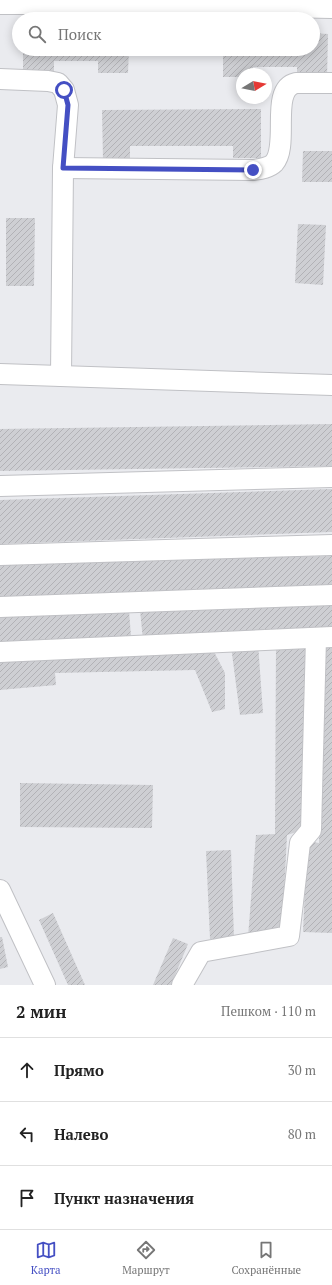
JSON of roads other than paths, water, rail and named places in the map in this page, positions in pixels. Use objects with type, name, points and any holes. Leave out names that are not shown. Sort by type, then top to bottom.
[{"type":"street","points":[[0,4],[123,2],[332,8]]},
{"type":"street","points":[[0,79],[58,83],[64,90],[68,105],[63,168],[61,376]]},
{"type":"street","points":[[63,168],[253,170],[266,168],[274,163],[280,150],[282,104],[285,90],[291,84],[296,83],[332,83]]},
{"type":"street","points":[[0,374],[332,385]]},
{"type":"street","points":[[0,486],[332,477]]},
{"type":"street","points":[[0,555],[332,545]]},
{"type":"street","points":[[0,607],[332,595]]},
{"type":"street","points":[[0,652],[324,637],[311,830],[300,843],[289,936],[201,952],[182,985]]},
{"type":"street","points":[[0,890],[45,985]]}]
